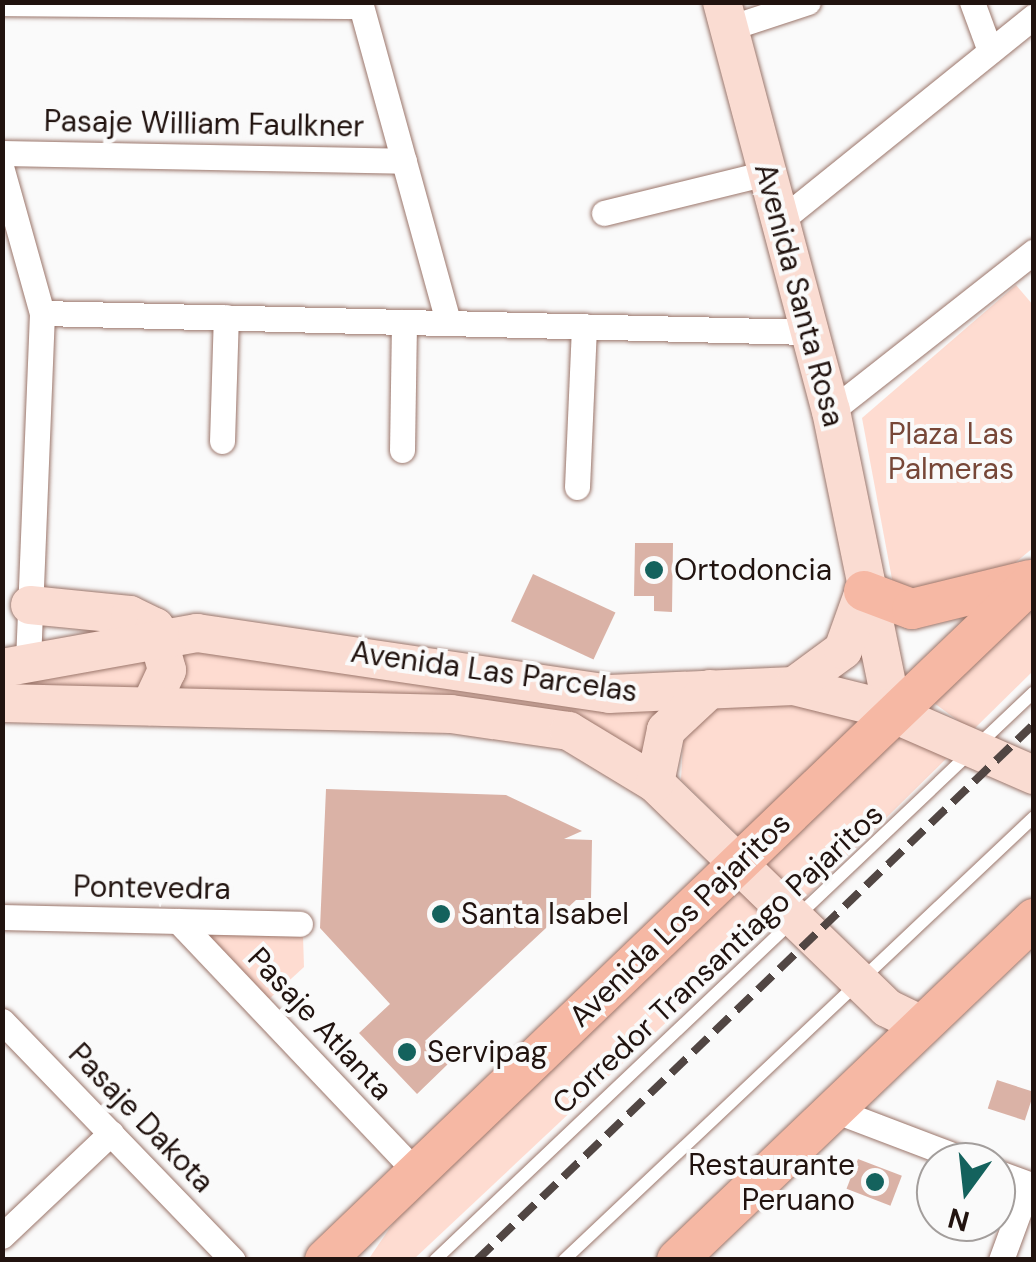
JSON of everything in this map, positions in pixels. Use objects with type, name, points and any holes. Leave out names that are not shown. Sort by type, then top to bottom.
[{"type":"main road","points":[[864,591],[912,609],[1034,580]]},
{"type":"main road","name":"Avenida Los Pajaritos","points":[[325,1260],[1034,580]]},
{"type":"main road","points":[[677,1260],[1034,918]]},
{"type":"street","points":[[725,15],[808,2]]},
{"type":"street","points":[[972,2],[990,51]]},
{"type":"street","points":[[2,3],[361,4],[448,322]]},
{"type":"street","name":"Avenida Santa Rosa","points":[[725,15],[830,411],[864,591],[893,713]]},
{"type":"street","points":[[780,221],[1034,16]]},
{"type":"street","name":"Pasaje William Faulkner","points":[[2,153],[404,161]]},
{"type":"street","points":[[2,170],[42,312],[30,605],[15,667]]},
{"type":"street","points":[[604,213],[767,173]]},
{"type":"street","points":[[830,411],[1034,250]]},
{"type":"street","points":[[42,312],[810,332]]},
{"type":"street","points":[[222,440],[226,317]]},
{"type":"street","points":[[402,450],[404,322]]},
{"type":"street","points":[[578,487],[584,326]]},
{"type":"street","points":[[794,686],[843,650],[864,591]]},
{"type":"street","points":[[30,605],[130,616],[162,635],[167,670],[150,706]]},
{"type":"street","name":"Avenida Las Parcelas","points":[[15,667],[162,635],[265,638],[610,694],[794,686],[893,713],[1034,775]]},
{"type":"street","points":[[655,783],[666,730],[710,688]]},
{"type":"street","name":"Avenida Las Parcelas","points":[[2,703],[516,719],[595,742],[655,783],[858,982],[922,1025]]},
{"type":"street","name":"Pontevedra","points":[[2,917],[300,924]]},
{"type":"street","name":"Pasaje Atlanta","points":[[178,921],[416,1172]]},
{"type":"street","name":"Pasaje Dakota","points":[[2,1021],[233,1260]]},
{"type":"street","points":[[834,1110],[918,1142]]},
{"type":"street","points":[[2,1236],[111,1134]]},
{"type":"street","points":[[1002,1260],[1031,1185]]},
{"type":"lane","name":"Corredor Transantiago Pajaritos","points":[[435,1260],[1034,692]]},
{"type":"lane","points":[[564,1260],[1034,817]]},
{"type":"green space","name":"Plaza Las Palmeras","points":[[1016,285],[1033,305],[1033,548],[1005,571],[895,595],[862,418]]},
{"type":"green space","points":[[1033,604],[1033,671],[972,731],[930,700]]},
{"type":"green space","points":[[187,646],[664,710],[645,762],[610,737],[3,695],[3,673]]},
{"type":"green space","points":[[801,700],[864,715],[741,838],[681,780],[683,742],[711,709]]},
{"type":"green space","points":[[896,731],[952,753],[801,902],[764,867]]},
{"type":"green space","points":[[739,890],[772,923],[414,1259],[368,1260],[415,1191]]},
{"type":"green space","points":[[198,931],[303,936],[304,967],[267,1001]]},
{"type":"building","name":"Ortodoncia","points":[[635,543],[673,543],[672,612],[654,611],[654,596],[634,596]]},
{"type":"building","points":[[533,574],[615,612],[593,660],[511,621]]},
{"type":"building","name":"Santa Isabel","points":[[326,789],[506,795],[582,831],[564,839],[592,840],[591,900],[576,900],[425,1041],[448,1064],[417,1094],[359,1033],[390,1004],[320,928]]},
{"type":"building","points":[[997,1080],[1034,1092],[1025,1121],[988,1109]]},
{"type":"building","name":"Restaurante Peruano","points":[[858,1159],[902,1176],[890,1206],[847,1189]]},
{"type":"railway","points":[[477,1260],[1034,724]]},
{"type":"place","name":"Ortodoncia","points":[[654,570]]},
{"type":"place","name":"Santa Isabel","points":[[441,914]]},
{"type":"place","name":"Servipag","points":[[407,1052]]},
{"type":"place","name":"Restaurante Peruano","points":[[875,1182]]}]
